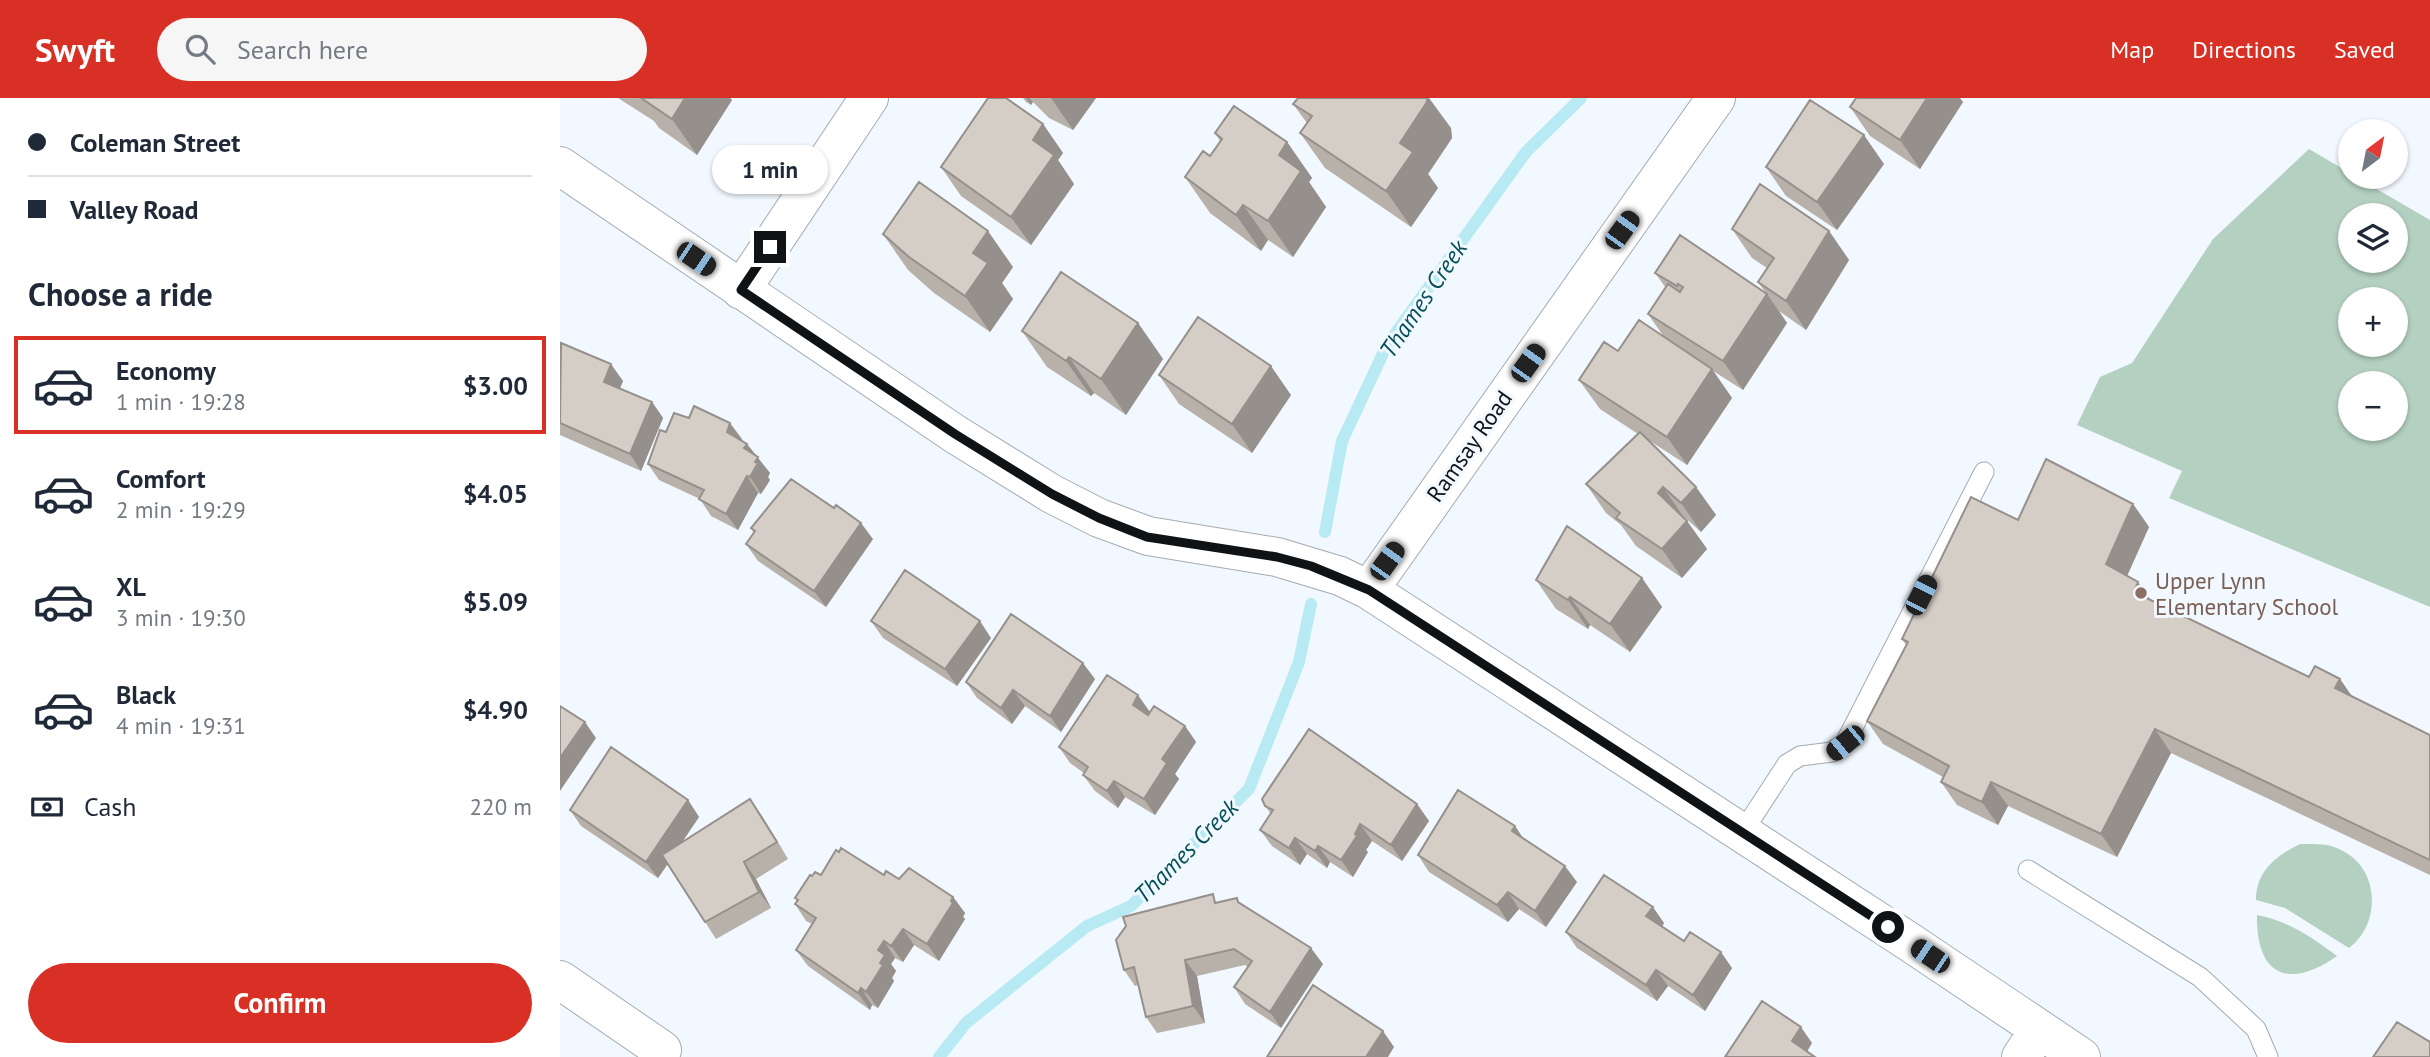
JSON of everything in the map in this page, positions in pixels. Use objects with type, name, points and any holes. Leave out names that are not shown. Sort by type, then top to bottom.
[{"type":"street","points":[[741,290],[869,98]]},
{"type":"street","name":"Ramsay Road","points":[[1369,590],[1716,98]]},
{"type":"street","points":[[560,166],[965,440],[1052,494],[1099,518],[1147,537],[1277,557],[1311,566],[1369,590],[1742,833],[2030,1043],[2081,1057]]},
{"type":"street","points":[[560,980],[662,1051]]},
{"type":"lane","points":[[1742,833],[1787,764],[1800,756],[1832,752],[1845,743],[1984,472]]},
{"type":"lane","points":[[2028,870],[2200,977],[2256,1029],[2268,1057]]},
{"type":"green space","points":[[2309,149],[2338,166],[2338,189],[2377,189],[2401,203],[2338,203],[2338,273],[2408,273],[2408,207],[2430,220],[2430,607],[2169,498],[2182,471],[2077,425],[2100,377],[2132,363],[2213,239]]},
{"type":"green space","points":[[2300,844],[2322,844],[2338,848],[2355,860],[2364,871],[2370,884],[2371,912],[2367,925],[2349,948],[2285,908],[2256,900],[2260,881],[2269,866]]},
{"type":"green space","points":[[2257,915],[2289,925],[2337,956],[2304,973],[2290,974],[2279,971],[2269,964],[2262,952]]},
{"type":"building","points":[[641,98],[685,98],[672,119]]},
{"type":"building","points":[[988,98],[1006,98],[1043,124],[1033,140],[1054,155],[1011,217],[941,167]]},
{"type":"building","points":[[1298,98],[1427,98],[1427,102],[1400,143],[1413,152],[1386,191],[1300,133],[1312,116],[1293,104]]},
{"type":"building","points":[[1856,98],[1927,98],[1900,140],[1850,107]]},
{"type":"building","points":[[1810,100],[1864,135],[1817,202],[1766,167]]},
{"type":"building","points":[[1234,106],[1287,142],[1279,155],[1301,171],[1268,221],[1243,205],[1236,215],[1185,177],[1203,151],[1210,156],[1222,139],[1215,133]]},
{"type":"building","points":[[919,182],[988,231],[973,253],[988,263],[965,296],[909,257],[883,234]]},
{"type":"building","points":[[1760,184],[1829,231],[1786,301],[1758,282],[1774,258],[1732,229]]},
{"type":"building","points":[[1680,235],[1767,294],[1723,361],[1648,314],[1668,284],[1680,292],[1683,287],[1655,273]]},
{"type":"building","points":[[1061,272],[1138,323],[1101,379],[1069,357],[1066,361],[1022,331]]},
{"type":"building","points":[[1198,317],[1271,366],[1232,424],[1159,375]]},
{"type":"building","points":[[1639,320],[1712,369],[1667,437],[1579,380],[1604,342],[1618,351]]},
{"type":"building","points":[[561,343],[611,364],[604,382],[652,402],[630,454],[560,423]]},
{"type":"building","points":[[694,406],[730,423],[727,432],[747,444],[744,448],[758,457],[755,462],[758,463],[750,477],[747,476],[726,514],[699,499],[704,490],[648,464],[660,430],[666,432],[674,413],[689,418]]},
{"type":"building","points":[[1640,432],[1696,487],[1681,503],[1663,487],[1658,493],[1687,521],[1662,549],[1616,518],[1620,513],[1586,484]]},
{"type":"building","points":[[2046,459],[2133,504],[2106,564],[2138,582],[2134,592],[2309,677],[2315,666],[2340,679],[2335,688],[2430,735],[2430,860],[2155,729],[2101,834],[1991,782],[1982,802],[1961,792],[1941,782],[1949,766],[1867,721],[1908,642],[1902,639],[1971,497],[2018,520]]},
{"type":"building","points":[[791,479],[861,523],[814,591],[746,544],[755,531],[751,528]]},
{"type":"building","points":[[1567,526],[1642,578],[1610,624],[1570,597],[1568,600],[1536,580]]},
{"type":"building","points":[[905,570],[980,621],[945,669],[871,621]]},
{"type":"building","points":[[1011,614],[1083,663],[1050,716],[1013,690],[1001,708],[966,682]]},
{"type":"building","points":[[1107,675],[1138,695],[1133,705],[1148,715],[1154,706],[1185,726],[1162,759],[1167,763],[1144,799],[1114,781],[1107,791],[1083,775],[1088,767],[1059,747]]},
{"type":"building","points":[[560,706],[585,722],[560,758]]},
{"type":"building","points":[[1309,729],[1417,804],[1391,845],[1360,824],[1355,834],[1357,836],[1341,860],[1318,846],[1315,851],[1295,838],[1289,848],[1260,830],[1273,810],[1265,806],[1262,799]]},
{"type":"building","points":[[611,747],[688,800],[646,862],[570,810]]},
{"type":"building","points":[[1458,790],[1515,826],[1512,831],[1565,866],[1535,911],[1508,892],[1497,905],[1418,855]]},
{"type":"building","points":[[750,799],[777,842],[744,862],[759,892],[705,922],[662,855]]},
{"type":"building","points":[[841,848],[884,875],[886,871],[899,879],[909,868],[953,897],[953,903],[927,944],[903,929],[891,946],[884,941],[878,950],[885,955],[880,963],[883,965],[866,992],[861,988],[858,993],[796,950],[816,918],[795,904],[798,900],[795,898],[810,875],[815,872],[821,875],[836,850],[839,852]]},
{"type":"building","points":[[1604,875],[1653,907],[1646,916],[1684,941],[1690,932],[1721,952],[1693,995],[1656,970],[1646,985],[1566,932]]},
{"type":"building","points":[[1213,894],[1215,903],[1237,898],[1238,902],[1311,948],[1270,1012],[1234,987],[1252,961],[1234,949],[1185,960],[1193,1006],[1146,1017],[1134,967],[1124,970],[1116,940],[1126,926],[1123,917]]},
{"type":"building","points":[[1313,985],[1383,1031],[1366,1057],[1267,1057]]},
{"type":"building","points":[[1762,1001],[1801,1027],[1792,1041],[1815,1057],[1725,1057]]},
{"type":"building","points":[[2397,1022],[2430,1042],[2430,1057],[2373,1057]]},
{"type":"waterway","name":"Thames Creek","points":[[1325,532],[1342,441],[1387,345],[1526,152],[1581,98]]},
{"type":"waterway","name":"Thames Creek","points":[[939,1057],[966,1023],[1087,926],[1131,906],[1249,789],[1299,662],[1311,604]]},
{"type":"place","name":"Upper Lynn Elementary School","points":[[2141,593]]},
{"type":"route","points":[[770,247],[741,290],[955,434],[1052,494],[1099,518],[1147,537],[1277,557],[1340,576],[1369,590],[1888,927]]}]
